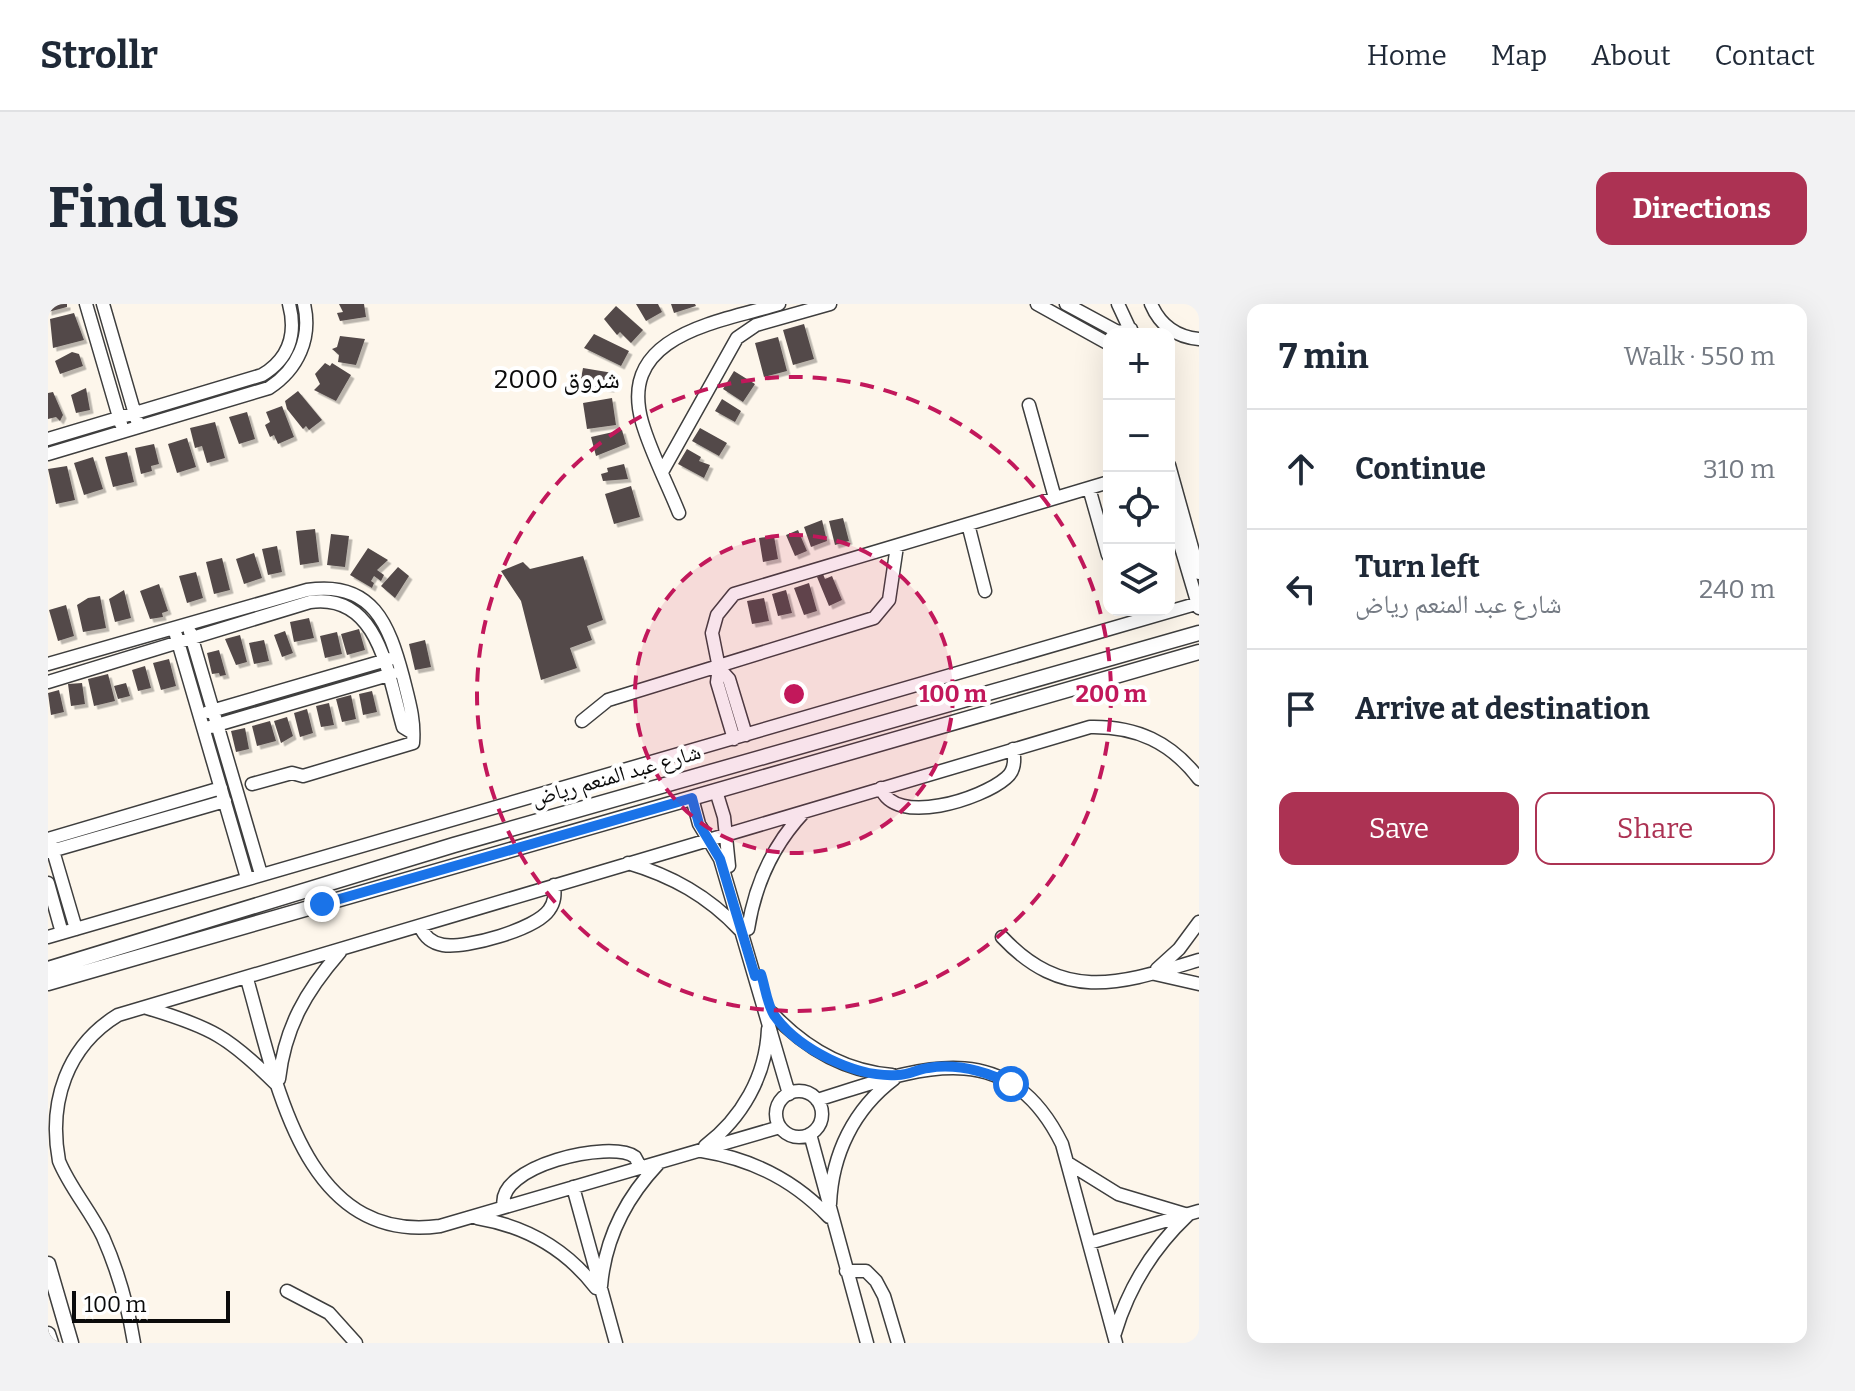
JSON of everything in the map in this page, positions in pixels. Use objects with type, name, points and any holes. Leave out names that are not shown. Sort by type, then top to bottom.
[{"type":"street","points":[[86,304],[123,432]]},
{"type":"street","points":[[103,304],[139,428]]},
{"type":"street","points":[[48,439],[253,379],[271,370],[284,356],[292,337],[289,304]]},
{"type":"street","points":[[48,454],[259,392],[279,382],[294,365],[304,345],[307,323],[304,304]]},
{"type":"street","points":[[662,472],[737,338],[749,328],[830,304]]},
{"type":"street","points":[[1037,304],[1103,341]]},
{"type":"street","points":[[1066,304],[1117,328]]},
{"type":"street","points":[[1151,304],[1166,326],[1182,335],[1199,339]]},
{"type":"street","points":[[679,513],[639,409],[639,388],[645,367],[660,348],[679,335],[775,305],[776,319]]},
{"type":"street","points":[[1029,405],[1055,498]]},
{"type":"street","points":[[1171,472],[1199,573]]},
{"type":"street","points":[[740,737],[717,682],[719,668],[713,642],[714,624],[721,607],[734,594],[1103,484]]},
{"type":"street","points":[[1089,488],[1105,544]]},
{"type":"street","points":[[968,524],[985,591]]},
{"type":"street","points":[[48,937],[1198,605],[1175,527]]},
{"type":"street","points":[[582,721],[608,700],[874,618],[889,600],[897,546]]},
{"type":"street","points":[[48,682],[307,590],[331,588],[355,595],[374,609],[388,629],[415,723],[414,741],[410,745],[303,776],[293,773],[252,784]]},
{"type":"street","points":[[189,631],[310,602],[329,601],[348,607],[363,618],[374,634],[403,727],[413,733]]},
{"type":"street","points":[[189,631],[261,874]]},
{"type":"street","name":"شارع عبد المنعم رياض","points":[[48,969],[687,777],[1199,633]]},
{"type":"street","points":[[48,664],[176,635]]},
{"type":"street","points":[[176,635],[247,878]]},
{"type":"street","name":"شارع عبد المنعم رياض","points":[[48,983],[1199,652]]},
{"type":"street","points":[[199,715],[397,657]]},
{"type":"street","points":[[203,729],[401,671]]},
{"type":"street","points":[[134,1343],[114,1262],[59,1161],[51,1113],[64,1065],[78,1045],[96,1028],[118,1015],[340,952],[554,885],[1090,727],[1132,730],[1170,748],[1199,779]]},
{"type":"street","points":[[881,788],[888,801],[900,808],[948,803],[1006,779],[1013,768],[1013,749]]},
{"type":"street","points":[[709,771],[716,791],[727,857],[745,930],[792,1093]]},
{"type":"street","points":[[687,777],[696,816],[720,859],[745,930]]},
{"type":"street","points":[[76,929],[49,843],[223,795]]},
{"type":"street","points":[[745,930],[766,865],[781,840],[806,810]]},
{"type":"street","points":[[628,863],[664,875],[698,893],[745,930]]},
{"type":"street","points":[[48,883],[62,933]]},
{"type":"street","points":[[420,926],[427,938],[440,945],[488,939],[545,914],[554,899],[554,885]]},
{"type":"street","points":[[1152,974],[1179,949],[1199,922]]},
{"type":"street","points":[[1002,937],[1033,965],[1071,981],[1113,983],[1199,960]]},
{"type":"street","points":[[278,1086],[287,1036],[299,1007],[316,979],[340,952]]},
{"type":"street","points":[[1152,974],[1199,984]]},
{"type":"street","points":[[247,979],[278,1086],[313,1165],[322,1181],[349,1208],[383,1225],[402,1228],[440,1226],[780,1127]]},
{"type":"street","points":[[147,1008],[216,1032],[243,1050],[278,1086]]},
{"type":"street","points":[[770,1017],[829,1058],[863,1070],[899,1075]]},
{"type":"street","points":[[700,1150],[727,1127],[749,1096],[763,1060],[770,1017]]},
{"type":"street","points":[[817,1100],[927,1068],[955,1066],[974,1069],[1011,1084],[1027,1096],[1053,1126],[1068,1163],[1116,1340]]},
{"type":"street","points":[[831,1219],[835,1166],[849,1131],[871,1100],[899,1075]]},
{"type":"street","points":[[792,1093],[810,1094],[817,1100],[821,1119],[806,1136],[790,1135],[780,1127],[777,1108],[792,1093]]},
{"type":"street","points":[[806,1136],[812,1169],[820,1180],[867,1343]]},
{"type":"street","points":[[700,1150],[764,1169],[793,1185],[831,1219]]},
{"type":"street","points":[[504,1207],[502,1196],[511,1181],[563,1159],[619,1151],[635,1157],[641,1168]]},
{"type":"street","points":[[601,1293],[606,1257],[618,1222],[636,1190],[661,1162]]},
{"type":"street","points":[[1068,1163],[1118,1194],[1193,1213]]},
{"type":"street","points":[[570,1188],[616,1343]]},
{"type":"street","points":[[1089,1243],[1193,1213]]},
{"type":"street","points":[[1116,1340],[1128,1297],[1147,1261],[1193,1213]]},
{"type":"street","points":[[470,1217],[508,1225],[544,1241],[575,1264],[601,1293]]},
{"type":"street","points":[[48,1264],[71,1343]]},
{"type":"street","points":[[846,1271],[866,1271],[876,1281],[898,1343]]},
{"type":"street","points":[[287,1291],[329,1313],[356,1343]]},
{"type":"street","points":[[607,1343],[610,1325]]},
{"type":"street","points":[[48,1334],[51,1343]]},
{"type":"building","points":[[48,304],[67,304],[67,307],[48,312]]},
{"type":"building","points":[[339,304],[364,304],[366,317],[340,321],[337,313],[343,312]]},
{"type":"building","points":[[636,304],[658,304],[662,312],[646,321]]},
{"type":"building","points":[[671,304],[695,304],[696,306],[674,313]]},
{"type":"building","points":[[616,306],[643,330],[631,343],[620,332],[617,335],[604,319]]},
{"type":"building","points":[[74,313],[84,340],[53,348],[50,319]]},
{"type":"building","points":[[804,324],[814,359],[793,365],[783,330]]},
{"type":"building","points":[[594,334],[629,351],[621,366],[584,348]]},
{"type":"building","points":[[340,336],[365,339],[356,365],[338,362],[339,355],[332,349],[337,347]]},
{"type":"building","points":[[778,337],[787,371],[764,377],[755,343]]},
{"type":"building","points":[[72,352],[79,354],[83,366],[60,374],[55,361]]},
{"type":"building","points":[[325,363],[330,366],[332,363],[351,375],[336,401],[314,390],[320,384],[315,374]]},
{"type":"building","points":[[583,368],[613,373],[611,389],[580,384]]},
{"type":"building","points":[[734,371],[755,384],[743,402],[723,389]]},
{"type":"building","points":[[86,388],[90,410],[76,413],[71,395]]},
{"type":"building","points":[[298,391],[322,420],[309,430],[306,426],[303,429],[287,409],[285,401]]},
{"type":"building","points":[[53,392],[63,415],[60,421],[56,417],[48,419],[48,393]]},
{"type":"building","points":[[612,398],[616,425],[587,429],[583,403]]},
{"type":"building","points":[[722,399],[741,411],[735,422],[715,411]]},
{"type":"building","points":[[282,406],[294,437],[278,444],[274,435],[270,437],[265,425],[270,422],[266,412]]},
{"type":"building","points":[[247,412],[255,439],[239,444],[229,417]]},
{"type":"building","points":[[215,422],[225,458],[207,463],[202,446],[195,448],[190,428]]},
{"type":"building","points":[[700,428],[727,443],[719,456],[692,441]]},
{"type":"building","points":[[622,430],[626,444],[596,456],[591,437]]},
{"type":"building","points":[[187,438],[196,467],[177,473],[168,444]]},
{"type":"building","points":[[154,444],[159,464],[151,466],[152,471],[141,474],[135,448]]},
{"type":"building","points":[[687,449],[701,457],[699,461],[710,465],[704,478],[678,464]]},
{"type":"building","points":[[127,452],[134,482],[113,487],[105,457]]},
{"type":"building","points":[[93,457],[103,489],[84,495],[74,463]]},
{"type":"building","points":[[624,464],[628,479],[603,481],[601,474],[608,472],[607,468]]},
{"type":"building","points":[[67,466],[75,500],[56,504],[48,469]]},
{"type":"building","points":[[631,486],[640,517],[614,524],[605,494]]},
{"type":"building","points":[[843,518],[849,541],[835,545],[829,521]]},
{"type":"building","points":[[822,520],[827,541],[811,547],[804,527]]},
{"type":"building","points":[[315,529],[319,562],[300,565],[296,531]]},
{"type":"building","points":[[798,530],[807,551],[795,556],[786,535]]},
{"type":"building","points":[[331,534],[349,536],[345,567],[327,565]]},
{"type":"building","points":[[774,536],[778,559],[763,562],[759,538]]},
{"type":"building","points":[[277,546],[282,572],[268,575],[262,549]]},
{"type":"building","points":[[368,548],[388,560],[377,570],[384,575],[381,581],[374,576],[372,588],[350,575]]},
{"type":"building","points":[[254,553],[262,578],[244,584],[236,559]]},
{"type":"building","points":[[583,556],[603,620],[587,626],[592,640],[570,648],[577,668],[541,680],[521,601],[501,571],[523,562],[530,569]]},
{"type":"building","points":[[222,558],[230,590],[214,594],[206,562]]},
{"type":"building","points":[[398,567],[409,576],[395,598],[381,586]]},
{"type":"building","points":[[196,572],[203,598],[187,603],[179,576]]},
{"type":"building","points":[[823,574],[825,579],[832,576],[842,600],[829,606],[817,577]]},
{"type":"building","points":[[809,583],[817,611],[804,615],[794,588]]},
{"type":"building","points":[[159,584],[168,611],[162,613],[163,617],[150,619],[140,591]]},
{"type":"building","points":[[124,590],[131,618],[115,622],[109,599]]},
{"type":"building","points":[[786,590],[792,613],[778,616],[772,594]]},
{"type":"building","points":[[100,596],[106,628],[83,632],[77,605],[88,598]]},
{"type":"building","points":[[764,598],[769,621],[752,624],[747,601]]},
{"type":"building","points":[[66,605],[74,636],[58,641],[49,610]]},
{"type":"building","points":[[309,618],[314,638],[294,642],[290,622]]},
{"type":"building","points":[[359,629],[365,650],[347,655],[341,634]]},
{"type":"building","points":[[285,631],[293,653],[282,657],[274,635]]},
{"type":"building","points":[[337,632],[342,654],[325,658],[320,636]]},
{"type":"building","points":[[240,635],[247,662],[236,665],[225,639]]},
{"type":"building","points":[[264,640],[269,661],[254,664],[249,643]]},
{"type":"building","points":[[425,640],[431,667],[415,670],[409,644]]},
{"type":"building","points":[[219,650],[226,675],[220,676],[219,673],[212,674],[207,653]]},
{"type":"building","points":[[169,659],[176,686],[161,690],[153,663]]},
{"type":"building","points":[[145,666],[151,688],[138,691],[132,670]]},
{"type":"building","points":[[108,674],[115,701],[94,706],[88,679]]},
{"type":"building","points":[[82,683],[85,704],[71,706],[68,684]]},
{"type":"building","points":[[126,683],[130,696],[118,699],[114,686]]},
{"type":"building","points":[[59,690],[64,712],[51,715],[48,693]]},
{"type":"building","points":[[372,691],[377,712],[363,715],[359,694]]},
{"type":"building","points":[[351,695],[356,719],[342,722],[336,699]]},
{"type":"building","points":[[329,703],[334,725],[321,727],[316,706]]},
{"type":"building","points":[[307,709],[313,733],[300,737],[294,713]]},
{"type":"building","points":[[287,717],[293,736],[281,743],[274,721]]},
{"type":"building","points":[[270,721],[276,741],[257,746],[252,726]]},
{"type":"building","points":[[245,728],[249,749],[236,752],[231,731]]},
{"type":"district","name":"شروق 2000","points":[[557,379]]},
{"type":"route","points":[[322,904],[692,798],[699,824],[720,859],[755,976],[761,974],[772,1013],[798,1038],[829,1058],[881,1074],[899,1075],[955,1066],[993,1075],[1011,1084]]}]
